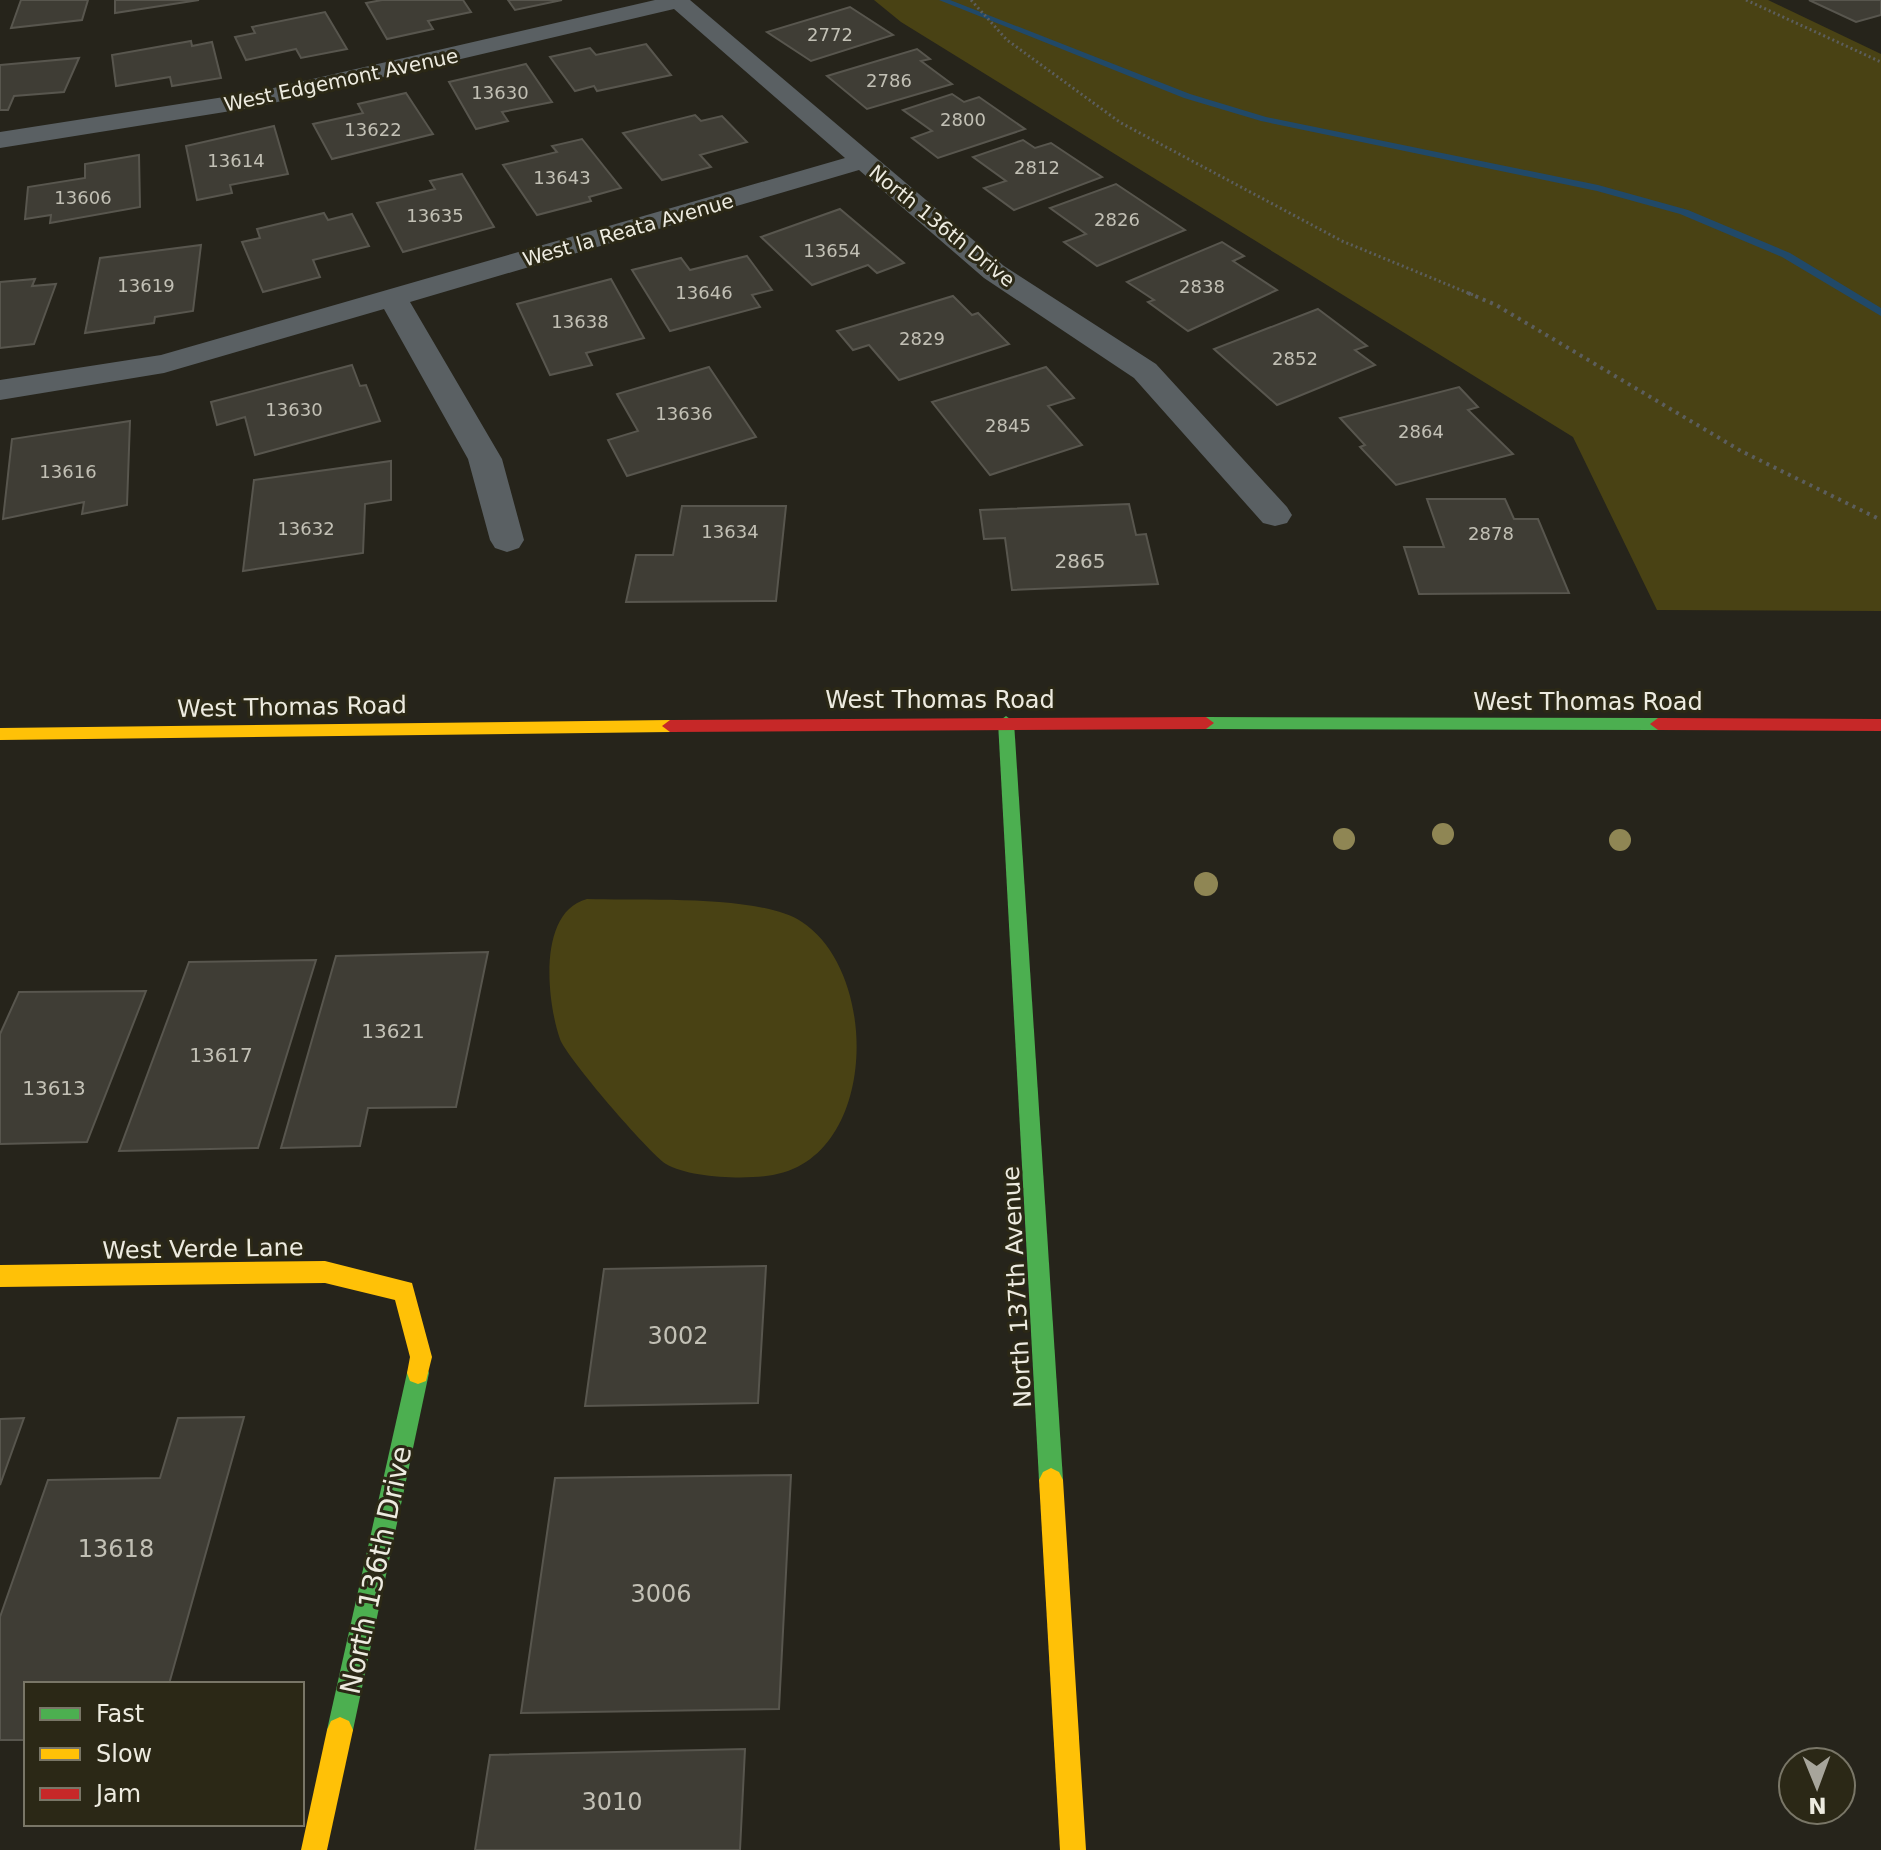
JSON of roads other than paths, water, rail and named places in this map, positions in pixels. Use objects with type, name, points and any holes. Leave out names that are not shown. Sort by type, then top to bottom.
[{"type":"main road","name":"West Thomas Road","points":[[0,734],[1006,722],[1881,725]]},
{"type":"main road","name":"North 137th Avenue","points":[[1006,722],[1073,1850]]},
{"type":"main road","name":"West Verde Lane","points":[[0,1276],[325,1272],[404,1291]]},
{"type":"main road","name":"North 136th Drive","points":[[314,1850],[421,1357],[404,1291]]},
{"type":"street","name":"West Edgemont Avenue","points":[[0,140],[172,116],[432,61],[677,0]]},
{"type":"street","name":"North 136th Drive","points":[[677,0],[994,272],[1145,371],[1209,438],[1275,515]]},
{"type":"street","name":"West la Reata Avenue","points":[[0,390],[164,364],[394,300],[862,161]]},
{"type":"street","points":[[394,300],[485,459],[507,540]]},
{"type":"waterway","points":[[943,0],[1187,96],[1264,119],[1598,188],[1684,212],[1786,255],[1881,313]]}]
